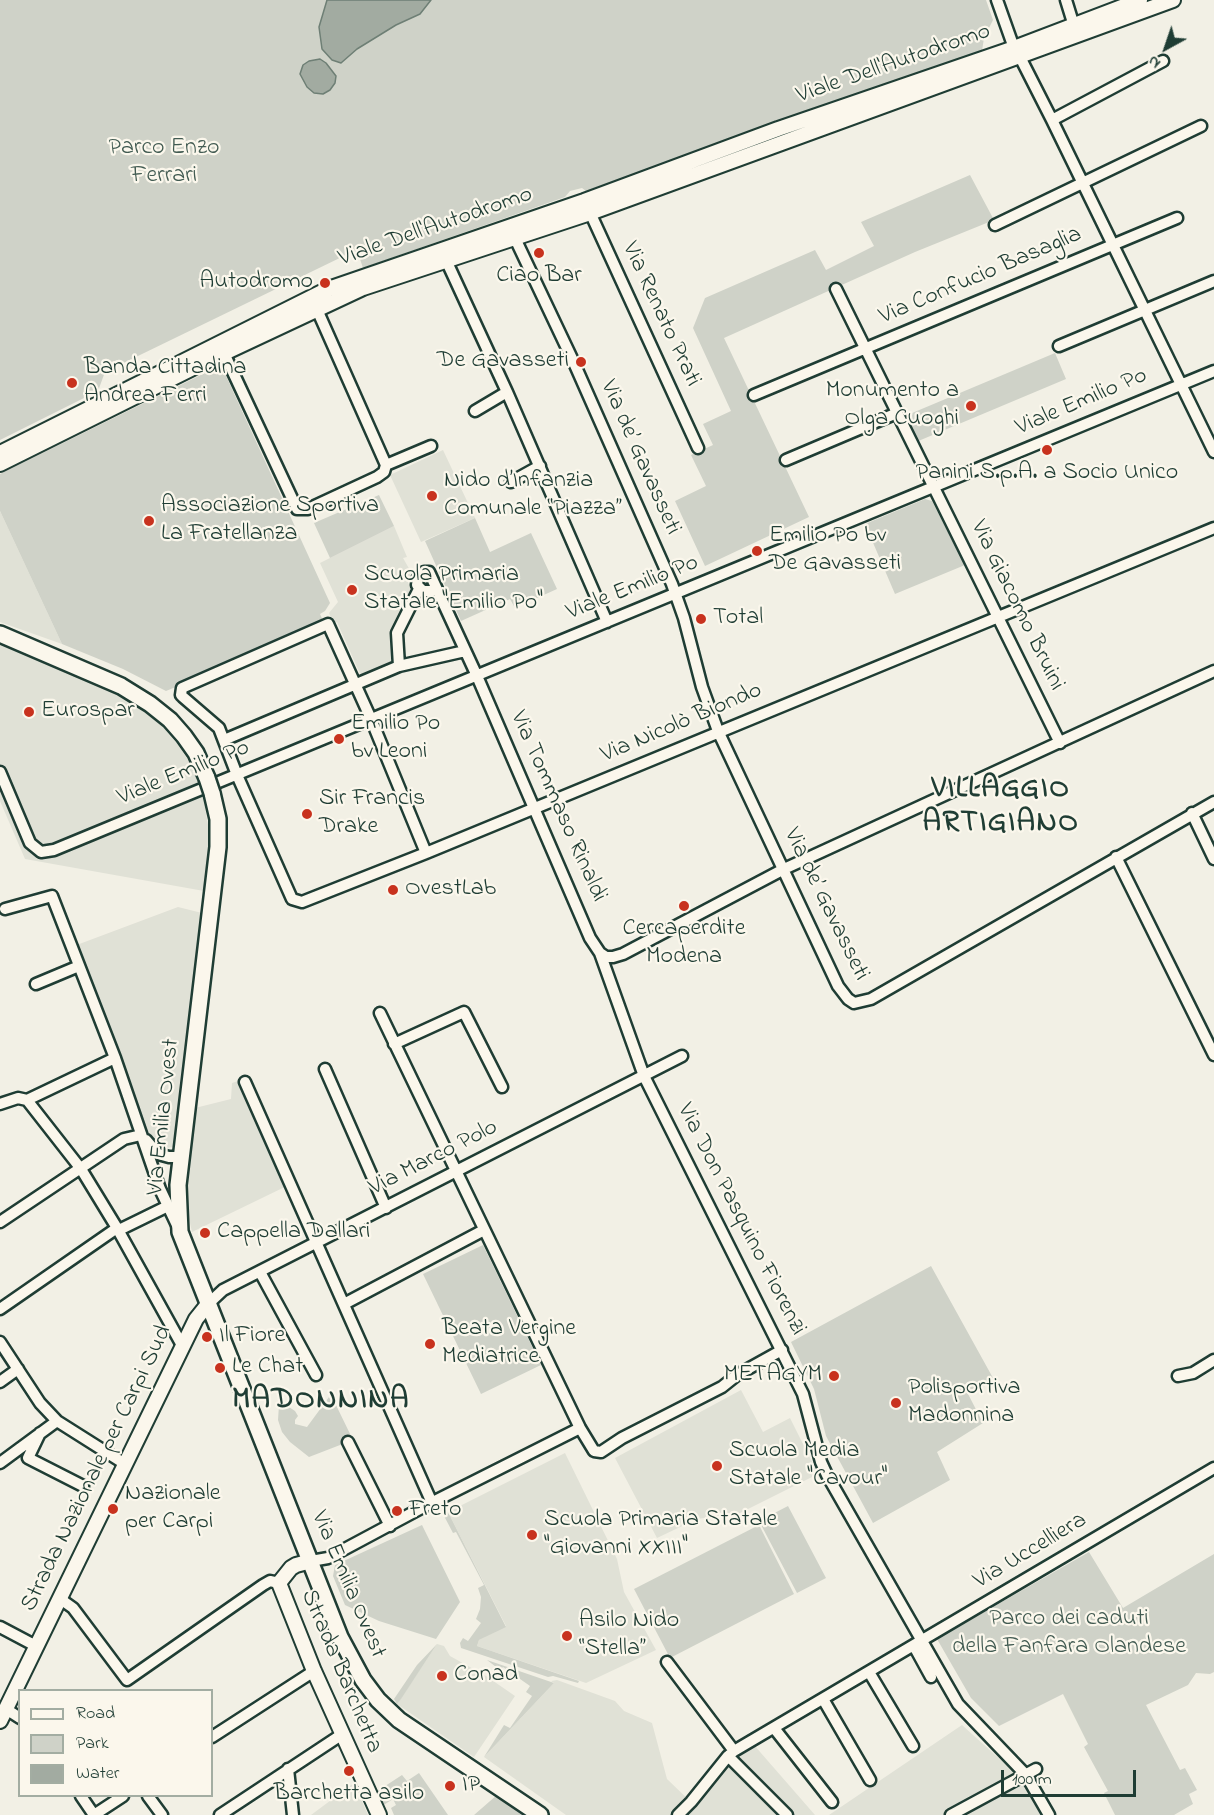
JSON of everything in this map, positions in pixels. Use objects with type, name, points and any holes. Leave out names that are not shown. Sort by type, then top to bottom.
[{"type":"main road","name":"Via Emilia Ovest","points":[[0,634],[121,686],[170,720],[196,753],[212,793],[219,830],[214,893],[178,1185],[180,1232],[340,1636],[363,1680],[378,1700],[399,1720],[540,1815]]},
{"type":"street","points":[[997,0],[1017,52],[1214,452]]},
{"type":"street","points":[[1066,0],[1074,26]]},
{"type":"street","points":[[1017,52],[1140,0]]},
{"type":"street","points":[[1017,52],[1173,0]]},
{"type":"street","name":"Viale Dell'Autodromo","points":[[200,358],[224,353],[317,310],[361,283],[587,207],[1017,52]]},
{"type":"street","points":[[1052,120],[1163,62]]},
{"type":"street","points":[[995,225],[1201,126]]},
{"type":"street","name":"Via Renato Prati","points":[[587,207],[698,448]]},
{"type":"street","name":"Via Confucio Basaglia","points":[[754,394],[1177,218]]},
{"type":"street","name":"Viale Dell'Autodromo","points":[[0,464],[311,296],[446,260],[512,232]]},
{"type":"street","name":"Via de’ Gavasseti","points":[[512,232],[575,365],[675,594],[684,618],[702,687],[718,731],[842,993],[854,1003],[871,999],[1116,857]]},
{"type":"street","points":[[446,260],[540,466],[607,622]]},
{"type":"street","points":[[1059,346],[1214,280]]},
{"type":"street","name":"Via Giacomo Bruini","points":[[836,289],[1060,743]]},
{"type":"street","points":[[224,353],[297,509],[308,509],[377,477],[384,472],[386,465],[311,296]]},
{"type":"street","name":"Viale Emilio Po","points":[[0,772],[33,847],[41,852],[54,850],[1214,371]]},
{"type":"street","points":[[475,411],[507,392]]},
{"type":"street","name":"Viale Dell'Autodromo","points":[[0,453],[121,398]]},
{"type":"street","points":[[786,459],[897,413]]},
{"type":"street","points":[[386,465],[430,446]]},
{"type":"street","points":[[512,482],[540,466]]},
{"type":"street","name":"Via Nicolò Biondo","points":[[237,775],[292,899],[297,902],[307,901],[1214,528]]},
{"type":"street","points":[[399,666],[397,633],[419,589],[418,577],[424,572],[429,572],[436,588],[428,592],[419,589]]},
{"type":"street","name":"Via Tommaso Rinaldi","points":[[436,588],[477,676],[590,938],[600,953],[644,1076]]},
{"type":"street","points":[[237,775],[219,728],[181,695],[182,688],[328,624],[426,853]]},
{"type":"street","points":[[224,740],[399,666],[465,651]]},
{"type":"street","points":[[600,953],[606,957],[623,954],[784,869],[1214,670]]},
{"type":"street","points":[[1214,802],[1116,857],[1214,1055]]},
{"type":"street","points":[[1192,813],[1214,859]]},
{"type":"street","points":[[5,909],[52,896],[115,1058],[168,1206],[180,1232]]},
{"type":"street","points":[[36,984],[79,966]]},
{"type":"street","points":[[394,1044],[464,1012],[502,1087]]},
{"type":"street","points":[[380,1013],[591,1448],[596,1452],[601,1452],[622,1437],[722,1387],[737,1375],[782,1350]]},
{"type":"street","name":"Via Marco Polo","points":[[208,1304],[223,1290],[682,1056]]},
{"type":"street","points":[[0,1104],[18,1098],[27,1100],[115,1058]]},
{"type":"street","points":[[325,1069],[386,1208]]},
{"type":"street","name":"Via Don Pasquino Fiorenzi","points":[[644,1076],[803,1394],[821,1462],[827,1475],[918,1644]]},
{"type":"street","points":[[245,1082],[432,1503]]},
{"type":"street","points":[[27,1100],[81,1169],[118,1229],[183,1347]]},
{"type":"street","points":[[141,1135],[158,1154],[181,1157]]},
{"type":"street","points":[[0,1222],[124,1139],[141,1135]]},
{"type":"street","points":[[141,1135],[159,1174],[167,1181],[178,1185]]},
{"type":"street","points":[[0,1309],[118,1229],[168,1206]]},
{"type":"street","points":[[344,1304],[484,1230]]},
{"type":"street","points":[[260,1272],[316,1375]]},
{"type":"street","name":"Strada Nazionale per Carpi Sud","points":[[3,1715],[124,1464],[201,1312],[208,1304]]},
{"type":"street","points":[[0,1342],[40,1403],[57,1421],[124,1464]]},
{"type":"street","points":[[1178,1376],[1193,1373],[1214,1360]]},
{"type":"street","points":[[0,1382],[18,1369]]},
{"type":"street","points":[[0,1463],[57,1421]]},
{"type":"street","points":[[311,1562],[328,1558],[580,1428]]},
{"type":"street","points":[[40,1433],[28,1458],[83,1486]]},
{"type":"street","points":[[348,1442],[390,1526]]},
{"type":"street","name":"Via Uccelliera","points":[[678,1815],[731,1753],[1214,1468]]},
{"type":"street","name":"Strada Barchetta","points":[[311,1562],[296,1565],[285,1573],[279,1583],[341,1735],[378,1815]]},
{"type":"street","points":[[59,1598],[73,1608],[127,1680],[263,1585],[270,1581],[279,1583]]},
{"type":"street","points":[[0,1627],[36,1646]]},
{"type":"street","points":[[918,1644],[932,1677]]},
{"type":"street","points":[[918,1644],[958,1704],[1031,1772],[1049,1815]]},
{"type":"street","points":[[667,1662],[731,1753],[787,1815]]},
{"type":"street","points":[[213,1736],[314,1671]]},
{"type":"street","points":[[869,1672],[913,1746]]},
{"type":"street","points":[[823,1699],[870,1780]]},
{"type":"street","points":[[3,1715],[18,1718]]},
{"type":"street","points":[[774,1728],[832,1802]]},
{"type":"street","points":[[220,1815],[341,1735]]},
{"type":"street","points":[[288,1768],[293,1815]]},
{"type":"street","points":[[951,1815],[1031,1772]]},
{"type":"street","points":[[82,1797],[94,1815],[121,1797]]},
{"type":"street","points":[[149,1797],[162,1815]]},
{"type":"shaded area","name":"Nido d’Infanzia Comunale “Piazza”","points":[[443,450],[475,518],[421,542],[390,475]]},
{"type":"shaded area","points":[[0,511],[62,644],[0,622]]},
{"type":"shaded area","name":"Scuola Primaria Statale \"Emilio Po\"","points":[[394,526],[407,557],[403,558],[411,572],[408,582],[411,592],[391,631],[393,665],[361,676],[337,622],[333,623],[329,613],[338,602],[320,563]]},
{"type":"shaded area","points":[[0,644],[119,695],[159,722],[178,745],[194,769],[204,802],[210,836],[204,891],[25,859],[0,801]]},
{"type":"shaded area","points":[[178,907],[202,913],[176,1141],[173,1147],[167,1148],[160,1145],[144,1127],[74,946]]},
{"type":"shaded area","points":[[250,1077],[295,1182],[192,1232],[186,1205],[195,1108],[231,1099],[232,1083]]},
{"type":"shaded area","name":"Scuola Media Statale \"Cavour\"","points":[[741,1390],[763,1432],[790,1418],[818,1474],[740,1513],[697,1519],[657,1538],[615,1458]]},
{"type":"shaded area","name":"Scuola Primaria Statale \"Giovanni XXIII\"","points":[[565,1453],[617,1559],[624,1592],[656,1650],[586,1683],[477,1646],[479,1640],[506,1626],[448,1512]]},
{"type":"shaded area","name":"Conad","points":[[437,1644],[444,1646],[450,1656],[486,1676],[515,1696],[474,1757],[397,1704]]},
{"type":"shaded area","points":[[557,1680],[615,1701],[624,1711],[652,1723],[667,1779],[695,1806],[728,1759],[754,1745],[815,1815],[566,1815],[484,1757],[554,1683],[551,1681]]},
{"type":"shaded area","points":[[962,1725],[1026,1783],[1042,1815],[829,1815]]},
{"type":"shaded area","points":[[354,1783],[368,1815],[311,1815]]},
{"type":"green space","name":"Parco Enzo Ferrari","points":[[0,0],[986,0],[993,20],[984,38],[982,51],[586,191],[582,188],[570,191],[565,197],[363,268],[359,256],[350,253],[105,372],[98,391],[0,440]]},
{"type":"green space","points":[[970,175],[994,220],[915,252],[724,338],[809,517],[705,566],[675,501],[706,486],[691,455],[713,445],[703,424],[731,411],[693,328],[705,298],[815,250],[826,270],[874,246],[861,222]]},
{"type":"green space","points":[[1055,353],[1066,379],[916,442],[905,416]]},
{"type":"green space","name":"Associazione Sportiva La Fratellanza","points":[[221,365],[330,603],[320,614],[325,625],[166,691],[123,669],[62,644],[0,511],[0,474]]},
{"type":"green space","points":[[379,495],[394,526],[330,558],[314,523]]},
{"type":"green space","points":[[925,499],[932,501],[965,565],[895,594],[865,524]]},
{"type":"green space","points":[[475,518],[490,552],[531,533],[557,589],[515,608],[510,599],[461,621],[425,541]]},
{"type":"green space","points":[[483,1245],[541,1365],[481,1394],[423,1274]]},
{"type":"green space","name":"Polisportiva Madonnina","points":[[931,1266],[993,1378],[967,1392],[983,1423],[937,1452],[950,1480],[873,1523],[826,1436],[814,1389],[791,1342]]},
{"type":"green space","points":[[329,1397],[335,1403],[353,1440],[309,1457],[290,1442],[282,1432],[278,1420],[280,1401],[295,1411],[298,1416],[295,1424],[307,1427]]},
{"type":"green space","points":[[788,1506],[826,1578],[797,1593],[759,1521]]},
{"type":"green space","points":[[448,1512],[506,1627],[479,1640],[477,1646],[579,1681],[578,1683],[553,1676],[548,1677],[461,1648],[460,1643],[463,1638],[468,1641],[481,1623],[476,1619],[481,1597],[478,1588],[484,1585],[456,1532],[453,1533],[443,1514]]},
{"type":"green space","points":[[422,1525],[460,1602],[436,1639],[379,1621],[345,1605],[333,1576],[335,1565]]},
{"type":"green space","points":[[759,1525],[794,1594],[670,1658],[634,1589]]},
{"type":"green space","name":"Parco dei caduti della Fanfara Olandese","points":[[1089,1552],[1123,1608],[1214,1554],[1214,1672],[1196,1673],[1188,1685],[1146,1705],[1180,1770],[1185,1768],[1197,1790],[1189,1794],[1193,1804],[1174,1815],[1115,1815],[1104,1793],[1108,1791],[1084,1747],[1088,1744],[1063,1694],[999,1726],[971,1698],[937,1639]]},
{"type":"green space","points":[[437,1644],[397,1704],[394,1699],[417,1665]]},
{"type":"green space","points":[[487,1660],[554,1683],[484,1757],[504,1725],[510,1728],[532,1696],[526,1692],[530,1686],[503,1667],[500,1670]]},
{"type":"green space","points":[[419,1773],[448,1815],[394,1815],[391,1808],[396,1805],[393,1799],[382,1806],[376,1792],[402,1775],[407,1781]]},
{"type":"green space","points":[[497,1795],[524,1815],[474,1815]]},
{"type":"water","points":[[327,0],[431,0],[420,14],[396,25],[357,49],[341,63],[332,60],[322,49],[319,27]]},
{"type":"water","points":[[320,59],[336,76],[335,83],[330,90],[323,94],[314,93],[307,87],[300,74],[303,65]]},
{"type":"place","name":"Ciao Bar","points":[[539,253]]},
{"type":"place","name":"Autodromo","points":[[325,283]]},
{"type":"place","name":"De Gavasseti","points":[[581,362]]},
{"type":"place","name":"Banda Cittadina Andrea Ferri","points":[[72,383]]},
{"type":"place","name":"Monumento a Olga Cuoghi","points":[[971,406]]},
{"type":"place","name":"Panini S.p.A. a Socio Unico","points":[[1047,450]]},
{"type":"place","name":"Nido d’Infanzia Comunale “Piazza”","points":[[432,496]]},
{"type":"place","name":"Associazione Sportiva La Fratellanza","points":[[149,521]]},
{"type":"place","name":"Emilio Po bv De Gavasseti","points":[[757,551]]},
{"type":"place","name":"Scuola Primaria Statale \"Emilio Po\"","points":[[352,590]]},
{"type":"place","name":"Total","points":[[701,619]]},
{"type":"place","name":"Eurospar","points":[[29,712]]},
{"type":"place","name":"Emilio Po bv Leoni","points":[[339,739]]},
{"type":"place","name":"Sir Francis Drake","points":[[307,814]]},
{"type":"place","name":"OvestLab","points":[[393,890]]},
{"type":"place","name":"Cercaperdite Modena","points":[[684,906]]},
{"type":"place","name":"Cappella Dallari","points":[[205,1233]]},
{"type":"place","name":"Il Fiore","points":[[207,1337]]},
{"type":"place","name":"Beata Vergine Mediatrice","points":[[430,1344]]},
{"type":"place","name":"Le Chat","points":[[220,1368]]},
{"type":"place","name":"METAGYM","points":[[834,1376]]},
{"type":"place","name":"Polisportiva Madonnina","points":[[896,1403]]},
{"type":"place","name":"Scuola Media Statale \"Cavour\"","points":[[717,1466]]},
{"type":"place","name":"Nazionale per Carpi","points":[[113,1509]]},
{"type":"place","name":"Freto","points":[[397,1511]]},
{"type":"place","name":"Scuola Primaria Statale \"Giovanni XXIII\"","points":[[532,1535]]},
{"type":"place","name":"Asilo Nido “Stella”","points":[[567,1636]]},
{"type":"place","name":"Conad","points":[[442,1676]]},
{"type":"place","name":"Barchetta asilo","points":[[349,1771]]},
{"type":"place","name":"IP","points":[[450,1786]]},
{"type":"district","name":"VILLAGGIO ARTIGIANO","points":[[1001,808]]},
{"type":"district","name":"MADONNINA","points":[[321,1402]]}]
